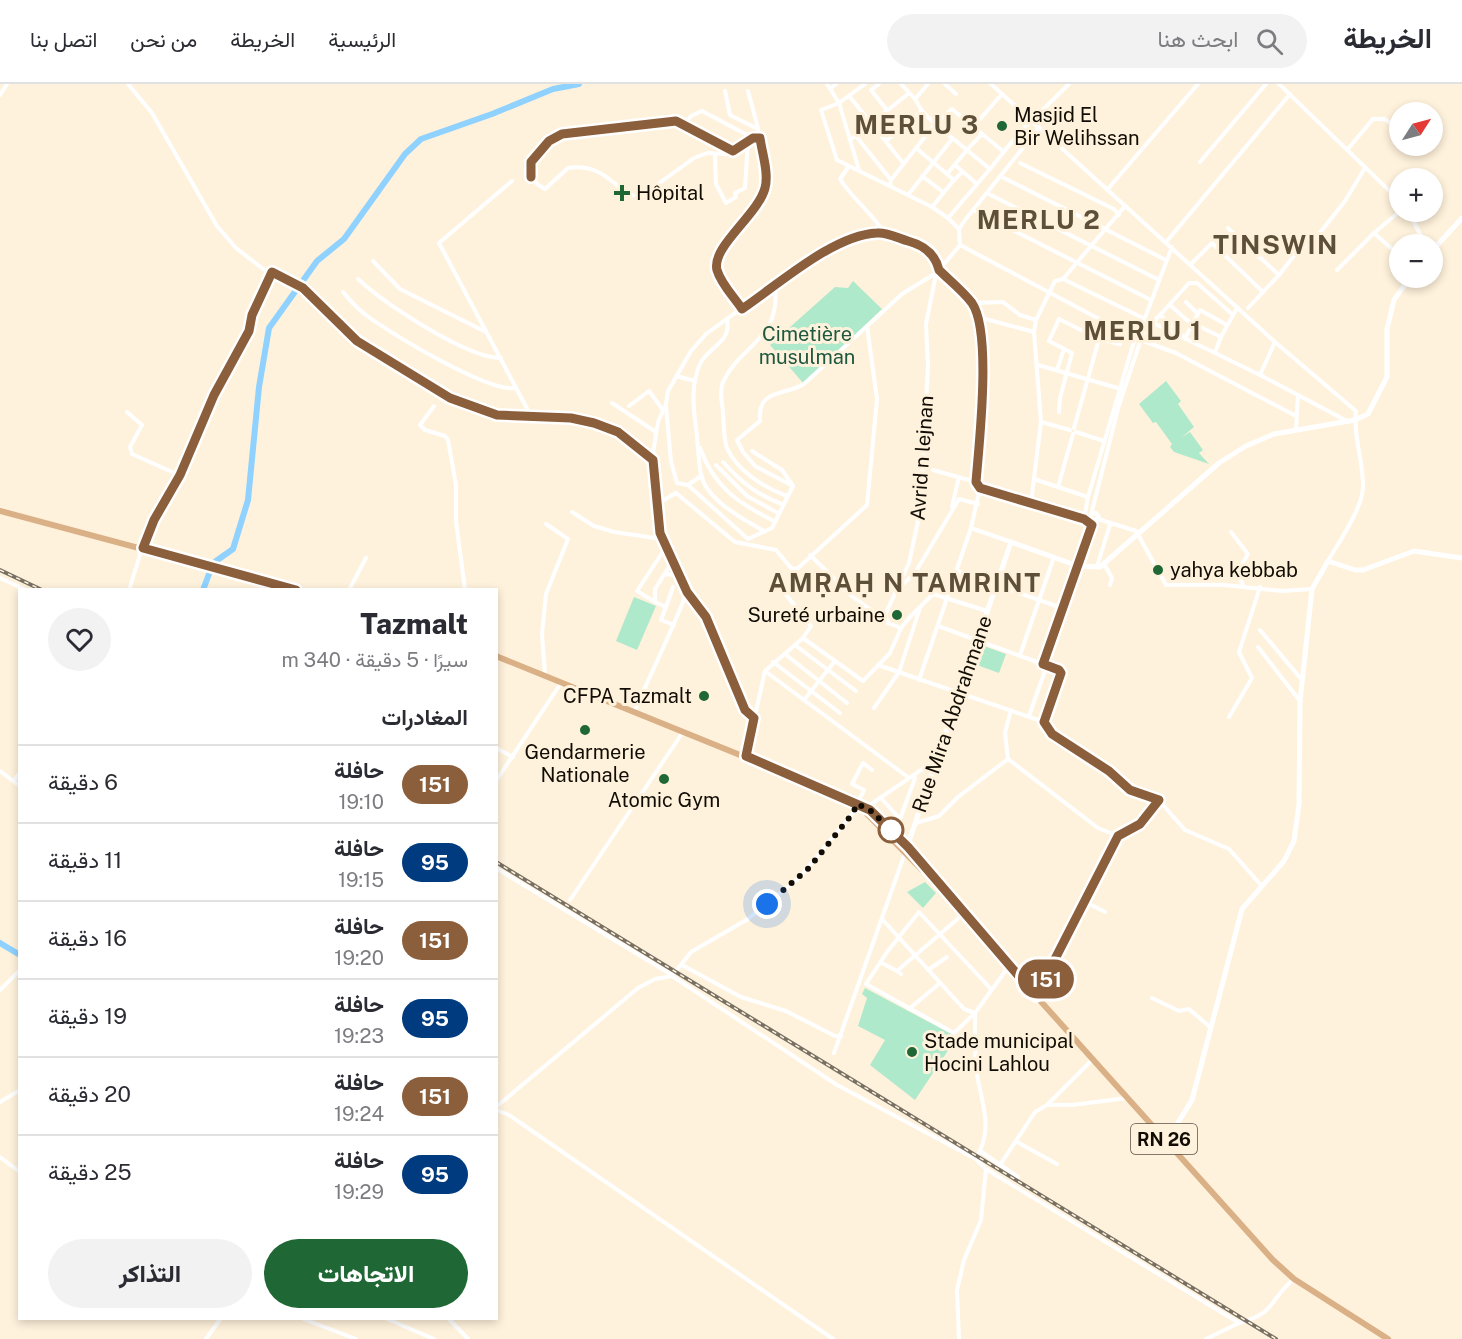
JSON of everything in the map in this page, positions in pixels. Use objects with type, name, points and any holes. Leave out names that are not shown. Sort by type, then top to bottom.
[{"type":"main road","points":[[1443,239],[1462,218]]},
{"type":"main road","points":[[1011,542],[1078,566],[1102,565],[1219,464],[1246,446],[1274,434],[1348,422],[1368,414],[1387,377],[1387,329],[1394,300],[1403,288]]},
{"type":"main road","points":[[0,511],[289,588]]},
{"type":"main road","name":"Rue Mira Abdrahmane","points":[[907,849],[1011,542]]},
{"type":"main road","points":[[1166,1142],[1192,1100],[1242,909],[1284,861],[1294,841],[1299,804],[1300,702],[1312,589],[1328,561],[1352,569],[1381,565],[1414,551],[1462,558]]},
{"type":"main road","name":"RN 26","points":[[498,657],[746,756],[866,808],[907,849],[1273,1260],[1293,1279],[1388,1339]]},
{"type":"main road","name":"RN 26","points":[[857,804],[907,849],[961,916],[980,933]]},
{"type":"street","points":[[0,95],[7,84]]},
{"type":"street","points":[[128,84],[152,113],[217,226],[236,248],[272,272],[303,288],[357,341],[450,398],[497,415],[571,418],[618,432],[653,460]]},
{"type":"street","points":[[836,84],[829,86],[839,103],[859,170]]},
{"type":"street","points":[[887,110],[866,84],[850,97],[821,110],[837,159],[891,183],[932,207],[960,229]]},
{"type":"street","points":[[871,90],[879,84]]},
{"type":"street","points":[[901,84],[935,124],[990,169]]},
{"type":"street","points":[[915,99],[928,84]]},
{"type":"street","points":[[945,84],[956,94]]},
{"type":"street","points":[[991,84],[1107,190],[1167,241],[1237,308],[1356,411],[1355,420],[1364,487],[1354,513],[1328,561]]},
{"type":"street","points":[[948,218],[976,183],[1069,84]]},
{"type":"street","points":[[1107,190],[1198,84]]},
{"type":"street","points":[[1200,162],[1266,84]]},
{"type":"street","points":[[1279,84],[1389,191]]},
{"type":"street","points":[[725,91],[730,115],[758,129]]},
{"type":"street","points":[[742,309],[720,276],[716,263],[723,247],[747,220],[764,192],[766,182],[760,138],[748,91]]},
{"type":"street","points":[[850,140],[908,94]]},
{"type":"street","points":[[973,127],[1002,94]]},
{"type":"street","points":[[1167,241],[1290,94]]},
{"type":"street","points":[[850,97],[904,164]]},
{"type":"street","points":[[891,183],[935,124],[952,109],[1004,152]]},
{"type":"street","points":[[684,125],[691,116],[702,111],[753,138],[760,138]]},
{"type":"street","points":[[886,141],[922,111]]},
{"type":"street","points":[[1347,150],[1373,119],[1384,119],[1389,122]]},
{"type":"street","points":[[733,151],[676,121],[562,134],[549,141],[531,162],[529,171],[537,184],[545,189],[568,168],[597,171],[607,175],[632,196],[640,197],[694,158],[707,153],[728,154],[733,151],[748,141],[753,138]]},
{"type":"street","points":[[793,486],[755,466],[743,452],[737,440],[760,421],[761,405],[770,396],[795,390],[804,384],[909,288],[937,272],[960,245],[960,229],[1039,128]]},
{"type":"street","points":[[947,174],[982,134]]},
{"type":"street","points":[[856,136],[891,183]]},
{"type":"street","points":[[908,195],[952,139]]},
{"type":"street","points":[[715,154],[716,184],[726,203],[736,197],[735,193],[745,188],[748,141]]},
{"type":"street","points":[[916,148],[954,180]]},
{"type":"street","points":[[1020,163],[1114,209],[1119,215]]},
{"type":"street","points":[[955,165],[976,183]]},
{"type":"street","points":[[849,166],[840,179],[849,194],[876,220],[884,234]]},
{"type":"street","points":[[1248,308],[1296,253],[1315,239],[1345,201],[1365,168]]},
{"type":"street","points":[[932,207],[962,172]]},
{"type":"street","points":[[922,176],[943,192]]},
{"type":"street","points":[[1000,176],[1166,260]]},
{"type":"street","points":[[512,181],[439,243],[532,418]]},
{"type":"street","points":[[987,193],[1159,280]]},
{"type":"street","points":[[1031,503],[1041,422],[1034,332],[1036,320],[1055,281],[1063,279],[1125,206]]},
{"type":"street","points":[[974,210],[1151,300]]},
{"type":"street","points":[[1337,270],[1389,220]]},
{"type":"street","points":[[1228,228],[1279,275]]},
{"type":"street","points":[[1374,233],[1389,246]]},
{"type":"street","points":[[676,493],[677,483],[671,462],[666,404],[668,391],[698,342],[810,259],[867,234],[884,234],[922,244],[937,262],[937,272],[972,303],[978,317],[984,393],[976,482],[980,488],[1084,519],[1098,519],[1136,531],[1166,585],[1243,586],[1282,591],[1312,589]]},
{"type":"street","points":[[1191,264],[1212,243],[1263,292]]},
{"type":"street","points":[[960,245],[1138,338],[1176,352],[1296,416]]},
{"type":"street","points":[[1143,330],[1144,320],[1172,247]]},
{"type":"street","points":[[373,261],[400,289],[487,332]]},
{"type":"street","points":[[130,588],[154,520],[180,475],[214,395],[249,331],[252,315],[272,272]]},
{"type":"street","name":"Avrid n lejnan","points":[[885,620],[903,577],[916,532],[922,482],[928,365],[926,324],[937,272]]},
{"type":"street","points":[[358,279],[383,299],[468,350],[490,358],[501,358]]},
{"type":"street","points":[[1063,279],[1152,324],[1215,352],[1348,422]]},
{"type":"street","points":[[1084,519],[1104,441],[1138,338],[1143,330],[1152,324],[1189,283],[1197,283],[1232,314]]},
{"type":"street","points":[[775,287],[775,304],[767,327],[758,342],[728,375],[721,395],[725,442],[731,454],[757,481],[787,496]]},
{"type":"street","points":[[343,292],[368,316],[442,361],[491,385],[516,388]]},
{"type":"street","points":[[972,303],[1003,302],[1020,315],[1036,320]]},
{"type":"street","points":[[1186,302],[1198,314]]},
{"type":"street","points":[[1170,304],[1188,321],[1221,337]]},
{"type":"street","points":[[1215,352],[1237,308]]},
{"type":"street","points":[[1185,338],[1200,310],[1227,325]]},
{"type":"street","points":[[1160,315],[1185,338]]},
{"type":"street","points":[[978,317],[1034,332]]},
{"type":"street","points":[[727,320],[726,335],[704,358],[695,381],[693,409],[701,476],[710,490],[729,509],[764,531]]},
{"type":"street","points":[[1059,412],[1072,353],[1049,341],[1059,320],[1099,339],[1120,344]]},
{"type":"street","points":[[676,493],[727,536],[742,543],[776,550],[794,570],[867,505],[877,399],[867,325]]},
{"type":"street","points":[[1058,487],[1099,339]]},
{"type":"street","points":[[1260,375],[1275,342]]},
{"type":"street","points":[[1057,369],[1064,349]]},
{"type":"street","points":[[1038,364],[1122,389]]},
{"type":"street","points":[[676,376],[695,381]]},
{"type":"street","points":[[1029,716],[1092,520],[1122,389]]},
{"type":"street","points":[[629,406],[649,391],[663,410]]},
{"type":"street","points":[[1296,430],[1298,394]]},
{"type":"street","points":[[612,403],[656,432]]},
{"type":"street","points":[[666,404],[656,432],[653,460],[662,536],[687,592],[706,617],[745,710],[754,718]]},
{"type":"street","points":[[434,406],[420,425],[425,430],[445,436],[448,440],[456,485],[456,521],[465,588]]},
{"type":"street","points":[[127,412],[142,424],[130,447],[132,454],[180,475]]},
{"type":"street","points":[[1041,422],[1104,441]]},
{"type":"street","points":[[698,442],[709,471],[723,487],[742,504],[774,521]]},
{"type":"street","points":[[752,451],[782,470],[793,486]]},
{"type":"street","points":[[723,462],[747,486],[766,498],[782,504]]},
{"type":"street","points":[[716,465],[747,496],[778,513]]},
{"type":"street","points":[[933,470],[976,482]]},
{"type":"street","points":[[688,485],[701,476]]},
{"type":"street","points":[[951,511],[959,477]]},
{"type":"street","points":[[1034,479],[1088,497]]},
{"type":"street","points":[[677,483],[688,485],[748,539]]},
{"type":"street","points":[[742,543],[772,528],[793,486]]},
{"type":"street","points":[[919,680],[971,528],[980,488]]},
{"type":"street","points":[[657,504],[676,493]]},
{"type":"street","points":[[899,588],[910,579],[959,498],[978,504]]},
{"type":"street","points":[[572,512],[594,526],[614,532],[655,538],[662,536]]},
{"type":"street","points":[[1092,520],[1096,513],[1098,519]]},
{"type":"street","points":[[545,676],[542,634],[546,594],[568,539],[546,524]]},
{"type":"street","points":[[1110,524],[1098,562],[1112,578],[1110,585]]},
{"type":"street","points":[[971,528],[1011,542]]},
{"type":"street","points":[[1231,532],[1248,554],[1237,573],[1243,586]]},
{"type":"street","points":[[666,546],[637,591],[666,607]]},
{"type":"street","points":[[810,555],[853,597],[885,620],[901,628]]},
{"type":"street","points":[[1020,655],[1054,557]]},
{"type":"street","points":[[350,588],[366,558]]},
{"type":"street","points":[[655,602],[656,589],[672,561]]},
{"type":"street","points":[[957,572],[1062,608]]},
{"type":"street","points":[[665,574],[679,576]]},
{"type":"street","points":[[903,577],[910,579]]},
{"type":"street","points":[[0,578],[22,588]]},
{"type":"street","points":[[746,756],[765,671],[803,638],[811,626],[775,580]]},
{"type":"street","points":[[673,587],[661,620],[674,626]]},
{"type":"street","points":[[1229,717],[1252,678],[1239,652],[1260,587]]},
{"type":"street","points":[[634,712],[674,626],[687,592]]},
{"type":"street","points":[[803,638],[863,681],[890,653],[901,628],[933,594],[987,611]]},
{"type":"street","points":[[874,708],[899,672],[921,605]]},
{"type":"street","points":[[938,626],[1045,664],[1061,673],[1044,722]]},
{"type":"street","points":[[1260,630],[1303,681]]},
{"type":"street","points":[[795,645],[856,691]]},
{"type":"street","points":[[1258,647],[1300,702]]},
{"type":"street","points":[[785,654],[847,703]]},
{"type":"street","points":[[804,700],[835,661]]},
{"type":"street","points":[[773,662],[840,713]]},
{"type":"street","points":[[878,665],[1044,722],[1052,734],[1109,771],[1130,790],[1159,800],[1185,830],[1229,849],[1261,885]]},
{"type":"street","points":[[765,671],[909,778]]},
{"type":"street","points":[[498,778],[561,682]]},
{"type":"street","points":[[1011,710],[1005,733],[1008,759],[1098,828],[1118,836]]},
{"type":"street","points":[[570,900],[684,732]]},
{"type":"street","points":[[498,749],[513,757]]},
{"type":"street","points":[[866,808],[938,758]]},
{"type":"street","points":[[916,823],[923,823],[939,816],[958,797],[1008,759]]},
{"type":"street","points":[[498,1106],[638,988],[655,979],[672,976],[690,952],[748,919],[799,878],[853,813],[864,790],[852,784],[863,763],[872,770]]},
{"type":"street","points":[[0,771],[18,784]]},
{"type":"street","points":[[14,781],[18,775]]},
{"type":"street","points":[[881,798],[900,819],[915,778]]},
{"type":"street","points":[[1036,996],[1118,836],[1140,824],[1159,800]]},
{"type":"street","points":[[834,1053],[907,849]]},
{"type":"street","points":[[498,869],[672,976],[837,1085],[976,1159],[986,1169],[1239,1323]]},
{"type":"street","points":[[498,873],[504,873]]},
{"type":"street","points":[[1084,901],[1105,912]]},
{"type":"street","points":[[866,984],[919,912],[991,989]]},
{"type":"street","points":[[880,962],[899,972],[915,955],[961,916]]},
{"type":"street","points":[[882,919],[964,1009],[975,1013]]},
{"type":"street","points":[[928,970],[947,957]]},
{"type":"street","points":[[682,965],[741,997],[786,1011],[835,1036],[841,1036]]},
{"type":"street","points":[[860,982],[954,1033],[975,1013],[1009,966]]},
{"type":"street","points":[[0,990],[18,972]]},
{"type":"street","points":[[909,1009],[940,983]]},
{"type":"street","points":[[1152,998],[1179,1011],[1189,1009],[1210,1027]]},
{"type":"street","points":[[975,1013],[977,1072],[986,1129],[986,1139],[976,1159]]},
{"type":"street","points":[[1000,1165],[1035,1112],[1047,1105],[1093,1059]]},
{"type":"street","points":[[0,1102],[18,1091]]},
{"type":"street","points":[[1047,1105],[1072,1105],[1127,1098]]},
{"type":"street","points":[[498,1109],[833,1339]]},
{"type":"street","points":[[1017,1142],[1057,1164]]},
{"type":"street","points":[[980,1151],[1018,1177]]},
{"type":"street","points":[[0,1157],[18,1170]]},
{"type":"street","points":[[959,1339],[957,1290],[964,1260],[981,1220],[986,1169]]},
{"type":"street","points":[[1206,1339],[1270,1310],[1284,1288],[1293,1279]]},
{"type":"street","points":[[206,1339],[220,1320]]},
{"type":"street","points":[[306,1320],[356,1339]]},
{"type":"street","points":[[390,1320],[434,1339]]},
{"type":"street","points":[[450,1320],[468,1339]]},
{"type":"green space","name":"Cimetière musulman","points":[[853,281],[882,309],[804,384],[770,345],[835,287],[848,288]]},
{"type":"green space","points":[[1166,381],[1181,401],[1178,404],[1194,427],[1182,437],[1190,432],[1203,450],[1199,453],[1209,464],[1174,452],[1170,447],[1172,444],[1156,422],[1153,423],[1139,404]]},
{"type":"green space","points":[[634,597],[656,606],[637,650],[616,641]]},
{"type":"green space","points":[[981,645],[1006,654],[999,673],[974,664]]},
{"type":"green space","points":[[925,882],[936,893],[923,908],[907,892]]},
{"type":"green space","name":"Stade municipal Hocini Lahlou","points":[[865,988],[957,1037],[915,1100],[870,1065],[885,1040],[858,1026],[867,998],[862,994]]},
{"type":"waterway","points":[[216,561],[233,549],[248,500],[259,387],[269,328],[317,261],[344,239],[405,154],[421,139],[553,89],[579,84]]},
{"type":"waterway","points":[[204,588],[209,574]]},
{"type":"waterway","points":[[0,943],[18,954]]},
{"type":"railway","points":[[0,570],[38,588]]},
{"type":"railway","points":[[498,863],[1276,1339]]},
{"type":"bus line","name":"151","points":[[289,588],[143,548],[154,520],[180,475],[186,456],[214,395],[243,345],[256,304],[272,272],[294,282],[312,295],[357,341],[450,398],[497,415],[571,418],[594,423],[618,432],[653,460],[660,533],[687,592],[706,617],[745,710],[754,718],[746,756],[870,810],[908,847],[1036,996],[1118,836],[1140,824],[1157,804],[1159,800],[1157,798],[1130,790],[1109,771],[1085,758],[1046,727],[1044,722],[1061,673],[1043,664],[1092,525],[1084,519],[980,488],[976,482],[984,393],[978,317],[972,303],[939,270],[937,262],[922,244],[879,232],[867,234],[810,259],[775,287],[742,309],[724,284],[716,263],[717,256],[723,247],[747,220],[764,192],[766,182],[760,138],[753,138],[733,151],[676,121],[568,133],[549,141],[531,162],[529,166],[531,177]]},
{"type":"place","name":"Masjid El Bir Welihssan","points":[[1002,126]]},
{"type":"place","name":"Hôpital","points":[[622,193]]},
{"type":"place","name":"yahya kebbab","points":[[1158,570]]},
{"type":"place","name":"Sureté urbaine","points":[[897,615]]},
{"type":"place","name":"CFPA Tazmalt","points":[[704,696]]},
{"type":"place","name":"Gendarmerie Nationale","points":[[585,730]]},
{"type":"place","name":"Atomic Gym","points":[[664,779]]},
{"type":"place","name":"Stade municipal Hocini Lahlou","points":[[912,1052]]},
{"type":"district","name":"MERLU 3","points":[[917,124]]},
{"type":"district","name":"MERLU 2","points":[[1039,219]]},
{"type":"district","name":"TINSWIN","points":[[1276,244]]},
{"type":"district","name":"MERLU 1","points":[[1143,330]]},
{"type":"district","name":"AMṚAḤ N TAMRINT","points":[[905,582]]},
{"type":"route","points":[[767,904],[809,868],[853,813],[857,804],[870,810],[891,830]]}]
